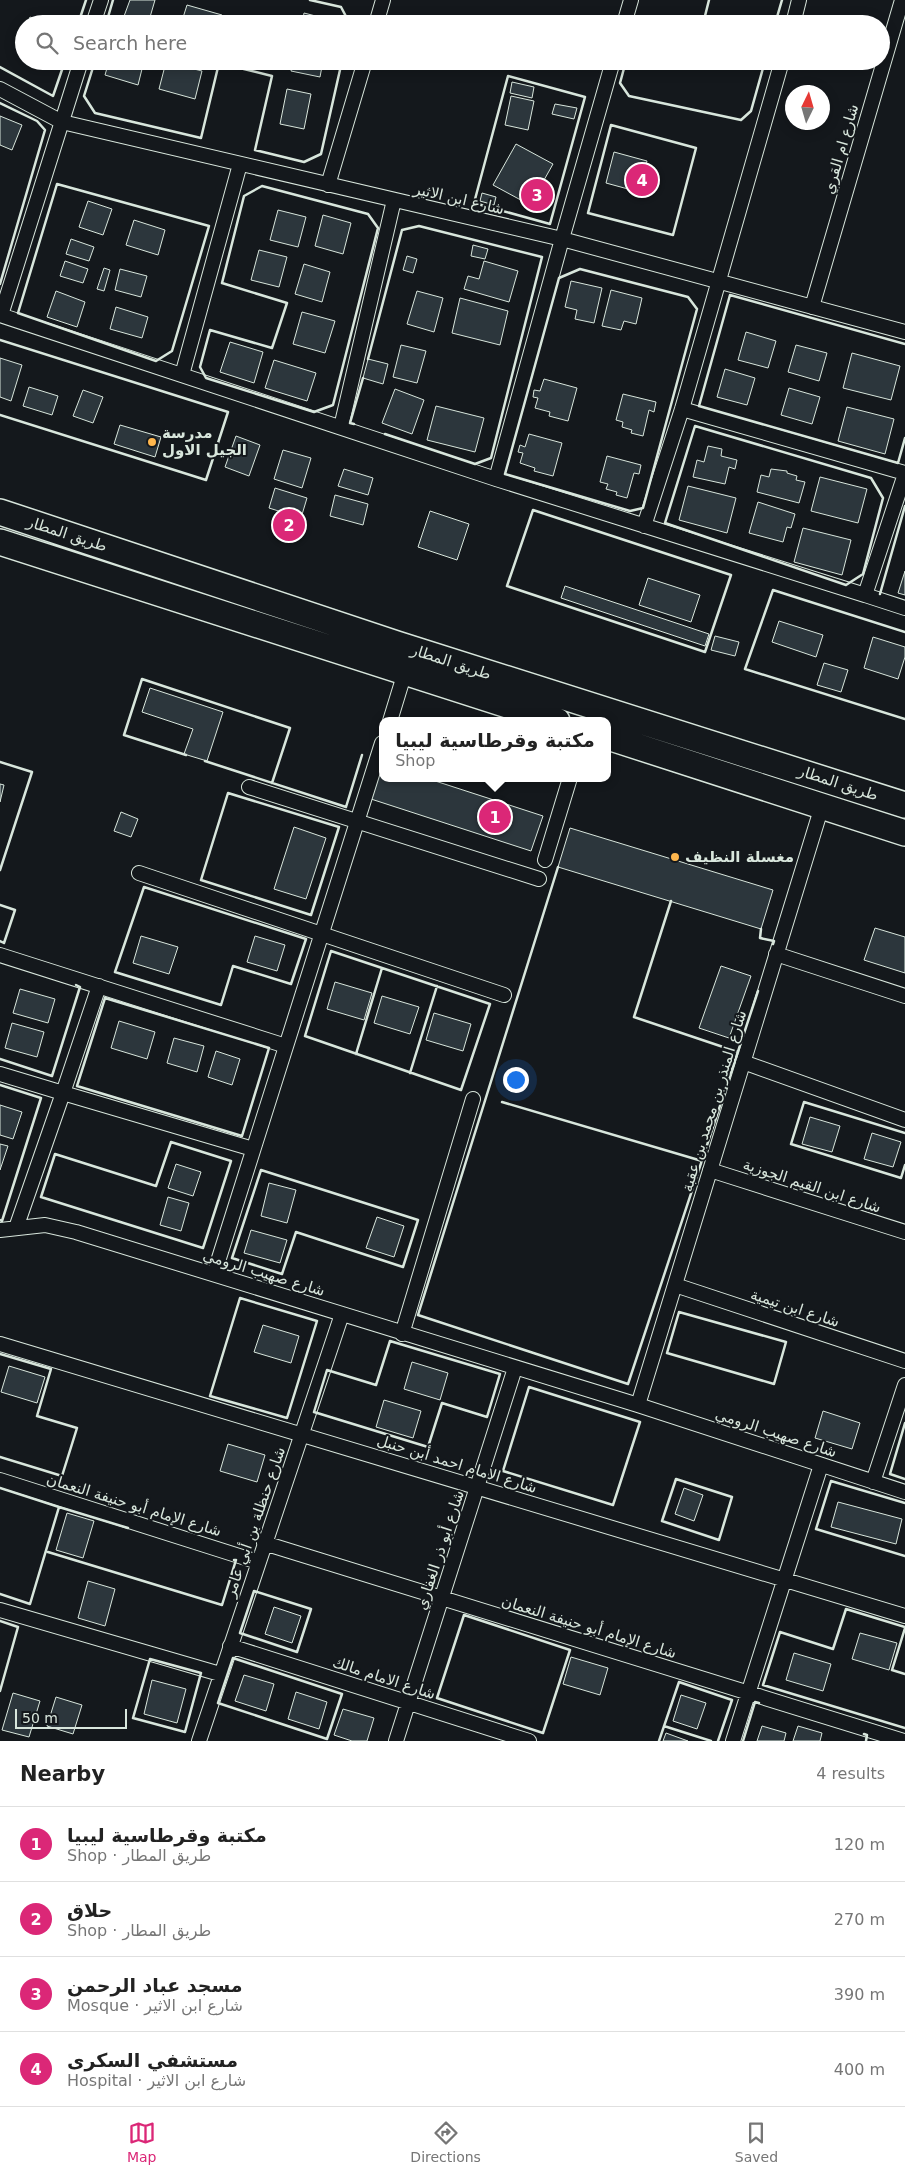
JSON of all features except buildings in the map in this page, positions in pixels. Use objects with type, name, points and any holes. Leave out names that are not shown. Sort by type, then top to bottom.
[{"type":"highway","name":"طريق المطار","points":[[0,512],[397,644],[905,805]]},
{"type":"highway","name":"طريق المطار","points":[[0,542],[545,717]]},
{"type":"highway","name":"طريق المطار","points":[[611,738],[905,833]]},
{"type":"street","points":[[96,15],[100,0]]},
{"type":"street","points":[[379,15],[383,0]]},
{"type":"street","points":[[627,15],[631,0]]},
{"type":"street","points":[[795,15],[799,0]]},
{"type":"street","name":"شارع ام القري","points":[[890,41],[902,0]]},
{"type":"street","points":[[78,70],[0,315],[496,479],[905,608]]},
{"type":"street","points":[[328,185],[362,70]]},
{"type":"street","points":[[496,479],[562,239],[611,70]]},
{"type":"street","points":[[644,526],[682,410],[779,70]]},
{"type":"street","name":"شارع ام القري","points":[[812,307],[881,70]]},
{"type":"street","name":"شارع ابن الاثير","points":[[0,89],[62,122],[562,239],[905,332]]},
{"type":"street","points":[[182,375],[240,164]]},
{"type":"street","points":[[341,427],[394,200]]},
{"type":"street","points":[[682,410],[905,474],[865,595]]},
{"type":"street","points":[[391,717],[405,672]]},
{"type":"street","points":[[214,1274],[379,753]]},
{"type":"street","points":[[545,860],[569,782]]},
{"type":"street","points":[[249,787],[539,879]]},
{"type":"street","name":"شارع المنذر بن محمد بن عقبة","points":[[638,1405],[822,806]]},
{"type":"street","points":[[139,873],[504,995]]},
{"type":"street","points":[[776,954],[905,996]]},
{"type":"street","points":[[0,955],[286,1046]]},
{"type":"street","points":[[16,1228],[99,986]]},
{"type":"street","points":[[743,1062],[905,1120]]},
{"type":"street","points":[[0,1074],[254,1149]]},
{"type":"street","points":[[402,1334],[473,1099]]},
{"type":"street","name":"شارع ابن القيم الجوزية","points":[[710,1170],[905,1232]]},
{"type":"street","name":"شارع صهيب الرومي","points":[[0,1230],[45,1225],[76,1232],[402,1334],[638,1405],[905,1492]]},
{"type":"street","name":"شارع ابن تيمية","points":[[675,1285],[905,1361]]},
{"type":"street","name":"شارع حنظلة بن أبي عامر","points":[[199,1741],[342,1314]]},
{"type":"street","name":"شارع الامام احمد أبن حنبل","points":[[0,1344],[905,1616]]},
{"type":"street","name":"شارع أبو ذر الغفاري","points":[[396,1741],[515,1368]]},
{"type":"street","points":[[873,1482],[905,1385]]},
{"type":"street","points":[[733,1741],[821,1465]]},
{"type":"street","name":"شارع الإمام أبو حنيفة النعمان","points":[[0,1480],[258,1562]]},
{"type":"street","name":"شارع الإمام أبو حنيفة النعمان","points":[[264,1543],[904,1741]]},
{"type":"street","points":[[0,1610],[220,1674]]},
{"type":"street","name":"شارع الامام مالك","points":[[230,1646],[529,1741]]},
{"type":"wall","points":[[81,15],[86,0]]},
{"type":"wall","points":[[109,15],[113,0]]},
{"type":"wall","points":[[310,0],[341,7],[345,15]]},
{"type":"wall","points":[[705,15],[709,0]]},
{"type":"wall","points":[[778,15],[782,0]]},
{"type":"wall","points":[[0,67],[53,96],[62,70]]},
{"type":"wall","points":[[92,70],[84,96],[95,113],[201,138],[217,70]]},
{"type":"wall","points":[[248,70],[272,76],[255,150],[304,162],[321,154],[340,70]]},
{"type":"wall","points":[[624,70],[620,83],[629,96],[741,120],[751,111],[762,70]]},
{"type":"wall","points":[[508,76],[585,97],[550,224],[474,203],[508,76]]},
{"type":"wall","points":[[0,103],[37,121],[45,130],[0,284]]},
{"type":"wall","points":[[611,125],[696,148],[673,235],[588,213],[611,125]]},
{"type":"wall","points":[[57,184],[209,226],[172,351],[156,361],[18,313],[57,184]]},
{"type":"wall","points":[[262,186],[368,214],[378,228],[333,405],[314,412],[206,378],[200,367],[210,330],[272,348],[287,303],[222,283],[244,196],[262,186]]},
{"type":"wall","points":[[368,359],[402,230],[419,226],[542,257],[491,458],[475,464],[385,434]]},
{"type":"wall","points":[[580,269],[688,297],[697,309],[643,508],[630,511],[505,474],[559,278],[580,269]]},
{"type":"wall","points":[[905,344],[730,295],[699,406],[898,463],[905,438]]},
{"type":"wall","points":[[0,340],[228,412],[206,480],[0,415]]},
{"type":"wall","points":[[354,424],[350,423],[363,378]]},
{"type":"wall","points":[[695,426],[871,478],[883,498],[863,574],[846,585],[665,523],[695,426]]},
{"type":"wall","points":[[880,594],[905,506]]},
{"type":"wall","points":[[533,510],[731,575],[705,652],[507,586],[533,510]]},
{"type":"wall","points":[[905,632],[773,590],[745,669],[905,719]]},
{"type":"wall","points":[[186,755],[124,735],[142,679],[290,728],[272,783]]},
{"type":"wall","points":[[205,761],[346,807],[362,755]]},
{"type":"wall","points":[[0,762],[32,772],[0,870]]},
{"type":"wall","points":[[228,793],[339,827],[311,915],[201,880],[228,793]]},
{"type":"wall","points":[[558,867],[418,1315],[628,1384],[758,991]]},
{"type":"wall","points":[[144,887],[306,939],[291,984],[233,966],[221,1005],[115,972],[144,887]]},
{"type":"wall","points":[[671,901],[634,1017],[738,1052]]},
{"type":"wall","points":[[0,905],[15,910],[4,943],[0,941]]},
{"type":"wall","points":[[761,929],[760,938],[774,941],[773,944]]},
{"type":"wall","points":[[331,951],[490,1004],[461,1090],[305,1036],[331,951]]},
{"type":"wall","points":[[356,1054],[382,968]]},
{"type":"wall","points":[[0,1059],[52,1076],[80,987],[76,985]]},
{"type":"wall","points":[[410,1073],[437,986]]},
{"type":"wall","points":[[105,998],[269,1048],[242,1136],[77,1086],[105,998]]},
{"type":"wall","points":[[0,1085],[41,1098],[2,1221],[0,1220]]},
{"type":"wall","points":[[502,1102],[702,1161]]},
{"type":"wall","points":[[905,1133],[804,1102],[791,1144],[901,1178],[905,1165]]},
{"type":"wall","points":[[171,1142],[231,1161],[203,1248],[41,1197],[55,1154],[156,1186],[171,1142]]},
{"type":"wall","points":[[261,1170],[418,1220],[403,1267],[296,1232],[282,1274],[232,1258],[261,1170]]},
{"type":"wall","points":[[240,1298],[317,1321],[287,1418],[210,1396],[240,1298]]},
{"type":"wall","points":[[679,1312],[786,1342],[774,1384],[667,1353],[679,1312]]},
{"type":"wall","points":[[390,1341],[500,1374],[487,1417],[442,1403],[428,1447],[314,1412],[327,1370],[376,1385],[390,1341]]},
{"type":"wall","points":[[0,1354],[51,1369],[37,1416],[77,1428],[62,1476],[0,1457]]},
{"type":"wall","points":[[529,1387],[640,1422],[613,1505],[503,1471],[529,1387]]},
{"type":"wall","points":[[905,1423],[890,1474],[905,1479]]},
{"type":"wall","points":[[676,1479],[732,1497],[719,1540],[662,1521],[676,1479]]},
{"type":"wall","points":[[905,1503],[831,1481],[816,1529],[905,1556]]},
{"type":"wall","points":[[0,1488],[59,1507],[30,1604],[0,1594]]},
{"type":"wall","points":[[59,1507],[128,1528]]},
{"type":"wall","points":[[48,1552],[222,1605],[236,1560],[234,1560]]},
{"type":"wall","points":[[254,1591],[311,1609],[297,1652],[240,1633],[254,1591]]},
{"type":"wall","points":[[905,1627],[846,1609],[833,1649],[780,1632],[763,1685],[905,1728]]},
{"type":"wall","points":[[464,1615],[570,1650],[543,1733],[437,1698],[464,1615]]},
{"type":"wall","points":[[0,1621],[18,1627],[0,1691]]},
{"type":"wall","points":[[905,1628],[892,1670],[905,1674]]},
{"type":"wall","points":[[233,1658],[342,1694],[327,1739],[218,1703],[233,1658]]},
{"type":"wall","points":[[150,1659],[201,1673],[185,1732],[133,1718],[150,1659]]},
{"type":"wall","points":[[659,1741],[679,1682],[732,1700],[718,1741]]},
{"type":"wall","points":[[743,1741],[755,1702],[759,1703]]},
{"type":"wall","points":[[664,1726],[711,1741]]},
{"type":"wall","points":[[864,1734],[867,1735],[866,1741]]},
{"type":"place","name":"مستشفي السكرى","points":[[642,180]]},
{"type":"place","name":"مسجد عباد الرحمن","points":[[537,195]]},
{"type":"place","name":"مدرسة الجيل الاول","points":[[152,442]]},
{"type":"place","name":"حلاق","points":[[289,525]]},
{"type":"place","name":"مكتبة وقرطاسية ليبيا","points":[[495,817]]},
{"type":"place","name":"مغسلة النظيف","points":[[675,857]]}]
